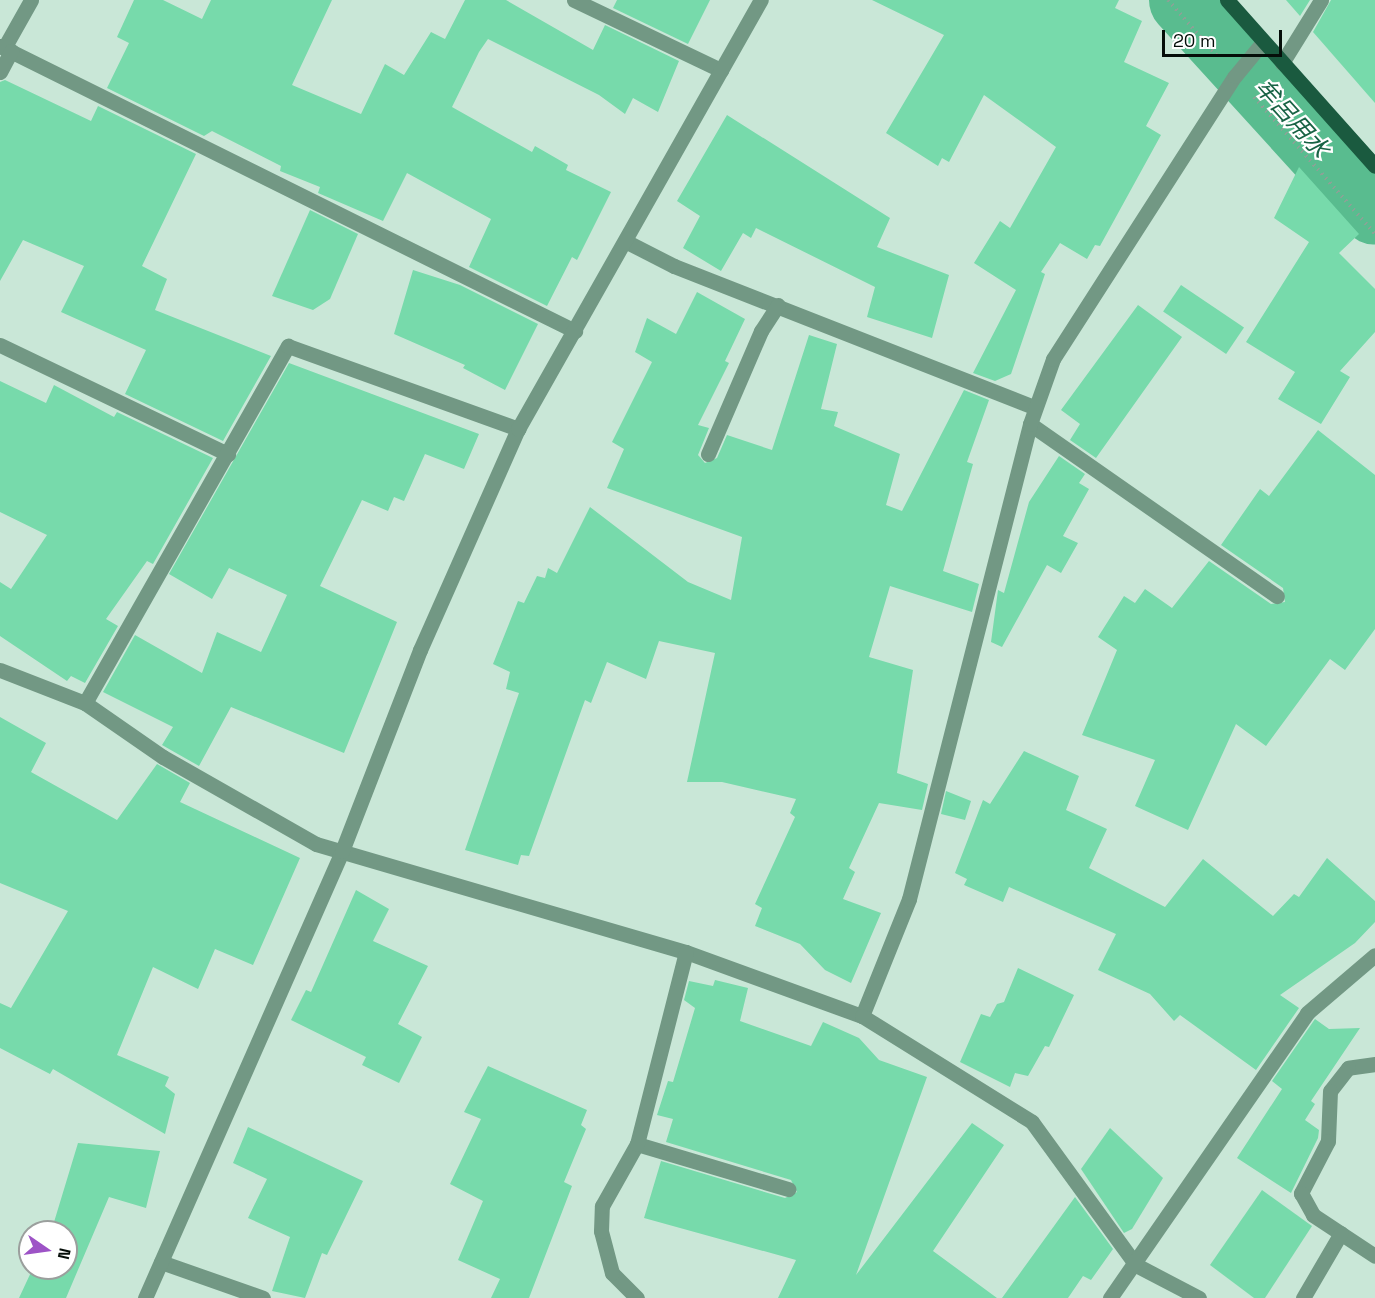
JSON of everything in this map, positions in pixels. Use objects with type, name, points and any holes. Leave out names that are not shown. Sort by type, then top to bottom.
[{"type":"main road","points":[[1227,0],[1260,46],[1282,63],[1375,166]]},
{"type":"street","points":[[0,72],[5,49],[32,0]]},
{"type":"street","points":[[574,0],[721,70]]},
{"type":"street","points":[[145,1298],[342,851],[420,650],[518,429],[761,0]]},
{"type":"street","points":[[1282,63],[1321,0]]},
{"type":"street","points":[[862,1016],[909,899],[1034,407],[1053,359],[1235,76],[1260,46]]},
{"type":"street","points":[[5,49],[575,331]]},
{"type":"street","points":[[625,241],[675,266],[1034,407]]},
{"type":"street","points":[[708,454],[761,331],[778,305]]},
{"type":"street","points":[[0,345],[228,454]]},
{"type":"street","points":[[85,703],[288,346],[518,429]]},
{"type":"street","points":[[1030,424],[1277,596]]},
{"type":"street","points":[[0,670],[85,703],[163,757],[316,843],[686,952],[862,1016],[1032,1122],[1136,1265],[1199,1298]]},
{"type":"street","points":[[637,1298],[612,1273],[601,1231],[603,1206],[637,1144],[686,952]]},
{"type":"street","points":[[1110,1298],[1136,1265],[1307,1013],[1375,955]]},
{"type":"street","points":[[1375,1064],[1348,1068],[1330,1091],[1328,1141],[1301,1193],[1313,1215],[1375,1256]]},
{"type":"street","points":[[637,1144],[788,1190]]},
{"type":"street","points":[[1303,1298],[1341,1233]]},
{"type":"street","points":[[161,1262],[263,1298]]},
{"type":"path","points":[[1168,0],[1375,234]]},
{"type":"building","points":[[134,0],[163,0],[202,19],[211,0],[332,0],[292,85],[361,114],[385,64],[404,75],[431,32],[445,39],[465,0],[506,0],[593,50],[605,25],[679,61],[658,112],[633,98],[625,114],[599,95],[488,39],[479,52],[452,107],[532,152],[535,146],[568,165],[566,170],[611,192],[577,260],[572,257],[547,306],[469,267],[491,219],[407,173],[383,221],[318,193],[320,187],[280,171],[281,166],[212,131],[204,136],[107,88],[129,43],[117,37]]},
{"type":"building","points":[[617,0],[710,0],[688,44],[613,8]]},
{"type":"building","points":[[872,0],[1119,0],[1115,8],[1142,21],[1124,62],[1169,83],[1146,126],[1161,135],[1100,246],[1095,245],[1087,259],[1060,243],[1041,272],[1045,274],[1011,374],[995,381],[973,373],[1016,290],[974,263],[1000,221],[1010,228],[1056,147],[984,95],[949,162],[942,158],[938,166],[886,133],[944,35]]},
{"type":"building","points":[[1286,0],[1310,0],[1300,16]]},
{"type":"building","points":[[1331,0],[1375,0],[1375,103],[1313,32]]},
{"type":"building","points":[[5,80],[91,121],[98,106],[196,154],[142,266],[167,279],[155,310],[271,356],[223,441],[125,394],[146,350],[61,312],[84,266],[23,240],[0,281],[0,82]]},
{"type":"building","points":[[727,115],[890,218],[877,247],[949,275],[932,338],[867,317],[875,287],[756,228],[751,238],[743,233],[721,271],[683,248],[700,216],[677,201]]},
{"type":"building","points":[[1299,167],[1359,234],[1339,253],[1375,289],[1375,332],[1340,371],[1350,377],[1321,424],[1278,399],[1295,372],[1246,342],[1309,242],[1274,218]]},
{"type":"building","points":[[310,210],[358,234],[330,299],[313,310],[272,296]]},
{"type":"building","points":[[413,270],[460,285],[538,324],[505,390],[463,368],[465,365],[394,334]]},
{"type":"building","points":[[1181,285],[1244,327],[1226,354],[1163,312]]},
{"type":"building","points":[[697,292],[745,319],[725,361],[729,363],[698,425],[709,428],[698,455],[705,463],[717,458],[727,435],[772,450],[809,335],[837,344],[821,409],[838,412],[834,426],[900,454],[886,505],[902,511],[964,390],[989,400],[967,462],[973,464],[943,571],[979,584],[972,612],[890,586],[869,657],[913,670],[897,773],[928,784],[922,810],[879,803],[849,868],[855,872],[843,899],[881,913],[851,983],[825,970],[800,944],[755,926],[762,908],[755,904],[795,817],[790,813],[796,799],[722,782],[687,782],[715,653],[659,641],[646,679],[607,662],[591,703],[585,700],[529,856],[521,855],[518,865],[465,850],[519,693],[506,689],[510,672],[493,664],[518,601],[524,603],[537,576],[545,578],[548,568],[557,573],[590,507],[688,582],[731,600],[742,537],[607,488],[624,449],[612,442],[652,362],[635,352],[647,318],[676,334]]},
{"type":"building","points":[[1138,305],[1182,337],[1096,458],[1070,440],[1080,424],[1061,410]]},
{"type":"building","points":[[289,363],[479,434],[464,469],[425,454],[404,501],[394,497],[388,511],[362,500],[320,586],[397,622],[344,753],[231,707],[199,766],[162,745],[173,727],[103,692],[135,635],[202,673],[217,632],[261,652],[287,595],[229,568],[212,599],[169,574]]},
{"type":"building","points":[[0,381],[46,403],[54,385],[114,417],[117,412],[213,458],[153,564],[147,561],[106,619],[118,626],[85,683],[71,676],[67,681],[0,636],[0,582],[11,589],[47,535],[0,512]]},
{"type":"building","points":[[1318,430],[1375,475],[1375,629],[1345,670],[1330,659],[1266,746],[1236,724],[1188,830],[1135,806],[1155,760],[1082,735],[1117,650],[1098,637],[1124,596],[1135,603],[1145,589],[1172,608],[1209,561],[1271,604],[1285,602],[1283,588],[1221,545],[1260,489],[1269,496]]},
{"type":"building","points":[[1059,456],[1085,474],[1079,483],[1089,489],[1063,536],[1078,543],[1061,573],[1047,565],[1002,647],[991,642],[998,590],[1004,593],[1029,502]]},
{"type":"building","points":[[0,717],[46,743],[31,772],[117,820],[157,764],[190,783],[180,802],[300,858],[253,965],[215,949],[198,989],[153,967],[117,1055],[169,1077],[165,1086],[175,1094],[165,1134],[53,1069],[50,1074],[0,1048],[0,1003],[11,1008],[68,911],[0,883]]},
{"type":"building","points":[[1024,751],[1079,776],[1066,810],[1107,829],[1089,868],[1165,907],[1203,859],[1273,916],[1294,894],[1299,897],[1327,858],[1375,901],[1375,922],[1355,943],[1280,995],[1299,1008],[1256,1070],[1180,1015],[1174,1021],[1150,994],[1098,970],[1116,934],[1009,887],[1003,902],[964,885],[967,879],[955,873],[983,800],[990,804]]},
{"type":"building","points":[[946,791],[971,801],[965,820],[941,814]]},
{"type":"building","points":[[356,890],[389,909],[373,941],[428,966],[398,1024],[422,1037],[399,1083],[362,1065],[366,1057],[291,1020],[306,990],[311,992]]},
{"type":"building","points":[[1018,968],[1074,995],[1049,1047],[1045,1046],[1028,1076],[1015,1073],[1010,1087],[960,1062],[981,1014],[990,1017],[997,1004],[1004,1002]]},
{"type":"building","points":[[715,980],[748,988],[740,1021],[811,1046],[823,1022],[859,1038],[879,1060],[927,1077],[856,1275],[972,1123],[1004,1145],[933,1251],[997,1298],[778,1298],[796,1260],[644,1218],[661,1161],[785,1198],[797,1192],[791,1180],[666,1142],[673,1119],[657,1115],[668,1081],[673,1082],[695,1008],[684,1000],[689,981],[713,986]]},
{"type":"building","points":[[1315,1019],[1329,1029],[1360,1028],[1311,1101],[1315,1104],[1305,1120],[1319,1130],[1318,1138],[1291,1193],[1237,1158],[1282,1089],[1272,1081]]},
{"type":"building","points":[[488,1066],[587,1110],[581,1125],[586,1129],[564,1182],[572,1186],[529,1298],[491,1298],[500,1279],[458,1260],[483,1201],[450,1184],[481,1119],[464,1112]]},
{"type":"building","points":[[248,1127],[363,1181],[327,1255],[322,1253],[305,1298],[272,1291],[290,1237],[248,1218],[267,1179],[233,1163]]},
{"type":"building","points":[[1110,1128],[1163,1178],[1132,1229],[1124,1233],[1081,1169]]},
{"type":"building","points":[[78,1143],[160,1151],[146,1208],[109,1197],[78,1270],[78,1220],[55,1220]]},
{"type":"building","points":[[1262,1190],[1312,1226],[1265,1298],[1254,1298],[1210,1265]]},
{"type":"building","points":[[1075,1197],[1113,1249],[1091,1280],[1083,1276],[1068,1298],[1002,1298]]},
{"type":"building","points":[[27,1280],[74,1280],[66,1298],[19,1298]]},
{"type":"waterway","name":"牟呂用水","points":[[1185,0],[1375,209]]}]
